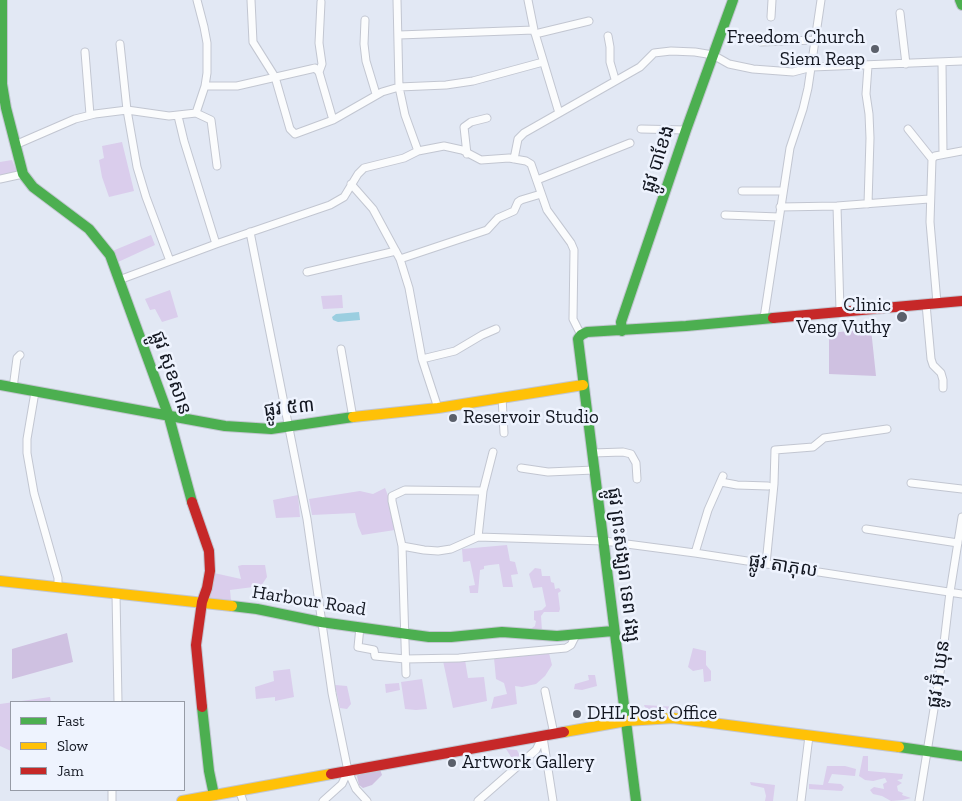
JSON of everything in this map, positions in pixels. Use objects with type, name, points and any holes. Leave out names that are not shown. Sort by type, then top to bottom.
[{"type":"street","name":"ផ្លូវ សុខសាន","points":[[2,0],[2,84],[23,174],[33,187],[82,223],[98,239],[110,255],[169,417],[192,500],[209,551],[210,571],[202,602],[196,644],[209,771],[214,795]]},
{"type":"street","points":[[196,113],[205,86],[207,73],[204,27],[197,0]]},
{"type":"street","points":[[251,0],[253,42],[275,76],[290,128],[293,133],[297,134],[333,120],[376,94],[399,87],[446,85],[473,81],[543,62]]},
{"type":"street","points":[[397,0],[399,87],[405,114],[418,151]]},
{"type":"street","points":[[528,0],[534,32],[559,112]]},
{"type":"street","name":"ផ្លូវ បាខែង","points":[[622,331],[621,322],[686,130],[733,0]]},
{"type":"street","points":[[771,17],[772,0]]},
{"type":"street","points":[[764,318],[790,148],[803,109],[812,67],[821,0]]},
{"type":"street","points":[[960,0],[962,5]]},
{"type":"street","points":[[321,2],[318,43],[322,64],[320,72],[333,120]]},
{"type":"street","points":[[900,13],[906,64]]},
{"type":"street","points":[[365,20],[364,44],[366,61],[376,94]]},
{"type":"street","points":[[399,35],[534,32],[589,21]]},
{"type":"street","points":[[608,36],[610,62],[615,79]]},
{"type":"street","points":[[761,42],[815,40]]},
{"type":"street","points":[[120,44],[127,110],[141,182],[170,261]]},
{"type":"street","points":[[514,159],[520,136],[615,79],[640,67],[654,53],[672,51],[713,55],[729,64],[753,69],[793,72],[812,67],[962,61]]},
{"type":"street","points":[[85,52],[90,115]]},
{"type":"street","points":[[942,63],[942,154]]},
{"type":"street","points":[[868,66],[866,94],[870,114],[868,204]]},
{"type":"street","points":[[205,86],[237,86],[315,68],[320,72]]},
{"type":"street","points":[[15,145],[74,119],[90,115],[127,110],[178,116],[196,113],[211,120],[217,166]]},
{"type":"street","points":[[178,116],[216,244]]},
{"type":"street","points":[[467,154],[464,127],[471,122],[487,118]]},
{"type":"street","points":[[641,129],[686,130]]},
{"type":"street","points":[[908,129],[932,159],[930,222],[937,303]]},
{"type":"street","points":[[537,180],[630,143]]},
{"type":"street","points":[[119,280],[330,205],[344,197],[351,184],[364,168],[404,158],[418,151],[444,146],[455,148],[481,160],[514,159],[528,162],[532,167],[549,215],[571,243],[574,250],[573,319],[581,335],[587,332],[622,331],[962,301]]},
{"type":"street","points":[[932,159],[942,154],[962,151]]},
{"type":"street","points":[[0,179],[23,174]]},
{"type":"street","points":[[351,184],[372,209],[400,259],[408,288],[422,359],[438,408]]},
{"type":"street","points":[[742,191],[783,191]]},
{"type":"street","points":[[400,259],[487,230],[498,218],[514,212],[518,202],[521,200],[541,194]]},
{"type":"street","points":[[780,207],[837,206],[930,199]]},
{"type":"street","points":[[837,206],[840,311]]},
{"type":"street","points":[[726,215],[779,217]]},
{"type":"street","points":[[250,232],[307,519],[332,693],[348,771],[356,789],[367,801]]},
{"type":"street","points":[[307,272],[396,251]]},
{"type":"street","points":[[926,304],[931,359],[944,380],[943,388]]},
{"type":"street","points":[[422,359],[455,351],[482,334],[496,329]]},
{"type":"street","name":"ផ្លូវ ព្រះសង្ឃរា ទេព វង្ស","points":[[581,335],[578,339],[583,386],[636,801]]},
{"type":"street","points":[[341,349],[353,418]]},
{"type":"street","points":[[13,388],[17,358],[20,355]]},
{"type":"street","name":"ផ្លូវ ៥៣","points":[[0,385],[169,417],[253,429],[290,428],[383,413],[438,408],[583,386]]},
{"type":"street","points":[[35,392],[27,439],[27,453],[33,486],[58,578],[58,587]]},
{"type":"street","points":[[502,397],[504,433]]},
{"type":"street","points":[[766,564],[774,484],[775,450],[813,447],[826,437],[887,429]]},
{"type":"street","points":[[402,546],[424,550],[451,550],[478,537],[483,491],[493,452]]},
{"type":"street","points":[[592,453],[623,452],[631,454],[636,463],[637,479]]},
{"type":"street","points":[[522,468],[548,472],[594,470]]},
{"type":"street","points":[[695,553],[708,510],[722,479],[737,485],[768,486]]},
{"type":"street","points":[[911,483],[962,489]]},
{"type":"street","points":[[406,674],[402,546],[392,501],[394,494],[404,490],[483,491]]},
{"type":"street","name":"ផ្លូវ អ៊ុំ ឃុន","points":[[919,801],[942,660],[962,517]]},
{"type":"street","points":[[866,529],[958,543]]},
{"type":"street","name":"ផ្លូវ តាភុល","points":[[478,537],[604,541],[962,594]]},
{"type":"street","name":"Harbour Road","points":[[0,581],[202,602],[270,611],[321,622],[439,637],[502,632],[558,636],[613,631]]},
{"type":"street","points":[[116,594],[118,701]]},
{"type":"street","points":[[360,627],[358,647],[374,650],[374,656],[405,659],[459,658],[566,648],[571,645],[576,635]]},
{"type":"street","points":[[545,692],[548,735],[547,756],[553,801]]},
{"type":"street","points":[[182,801],[197,800],[239,790],[626,721],[654,718],[673,718],[962,756]]},
{"type":"street","points":[[478,801],[536,750],[548,735]]},
{"type":"street","points":[[800,801],[809,736]]},
{"type":"street","points":[[536,750],[542,751],[547,756]]},
{"type":"street","points":[[323,801],[342,784],[348,771]]},
{"type":"street","points":[[239,790],[243,801]]},
{"type":"shaded area","points":[[122,142],[134,191],[109,197],[102,177],[99,160],[104,158],[102,146]]},
{"type":"shaded area","points":[[12,160],[18,175],[0,179],[0,162]]},
{"type":"shaded area","points":[[151,235],[155,245],[116,263],[110,252]]},
{"type":"shaded area","points":[[170,290],[178,317],[162,322],[155,309],[150,310],[145,299]]},
{"type":"shaded area","points":[[342,295],[343,308],[323,309],[321,296]]},
{"type":"shaded area","points":[[871,329],[876,376],[829,374],[829,333]]},
{"type":"shaded area","points":[[385,488],[391,503],[395,530],[362,535],[355,513],[312,515],[309,499],[360,491],[373,494]]},
{"type":"shaded area","points":[[298,495],[300,517],[276,518],[273,500]]},
{"type":"shaded area","points":[[507,545],[510,561],[515,562],[518,574],[511,575],[513,587],[503,587],[499,564],[490,565],[484,566],[484,569],[480,570],[478,593],[470,593],[469,586],[475,585],[470,561],[463,562],[462,549]]},
{"type":"shaded area","points":[[265,565],[267,577],[261,586],[230,590],[231,601],[224,604],[206,599],[214,573],[241,579],[238,566]]},
{"type":"shaded area","points":[[535,568],[541,569],[542,576],[550,576],[555,589],[559,588],[561,591],[558,593],[559,612],[544,612],[541,616],[542,631],[532,632],[536,621],[534,620],[534,611],[542,610],[546,606],[542,587],[533,588],[529,574]]},
{"type":"shaded area","points":[[67,633],[73,662],[12,679],[12,649]]},
{"type":"shaded area","points":[[693,648],[706,651],[706,665],[711,671],[711,681],[704,682],[703,669],[693,671],[688,667]]},
{"type":"shaded area","points":[[549,653],[552,665],[545,676],[536,684],[522,687],[515,686],[517,704],[491,709],[494,697],[507,694],[504,683],[496,679],[494,658]]},
{"type":"shaded area","points":[[465,660],[468,678],[484,677],[487,701],[453,708],[443,661]]},
{"type":"shaded area","points":[[290,669],[294,697],[275,701],[275,697],[256,699],[255,687],[274,681],[273,671]]},
{"type":"shaded area","points":[[588,675],[595,675],[597,686],[582,690],[574,689],[575,684],[589,680]]},
{"type":"shaded area","points":[[422,679],[427,709],[405,709],[401,682]]},
{"type":"shaded area","points":[[399,683],[400,690],[386,693],[385,684]]},
{"type":"shaded area","points":[[335,685],[347,686],[351,704],[347,709],[340,708]]},
{"type":"shaded area","points":[[50,697],[51,701],[21,701]]},
{"type":"shaded area","points":[[10,702],[10,751],[0,746],[0,704]]},
{"type":"shaded area","points":[[644,705],[677,707],[679,712],[646,710]]},
{"type":"shaded area","points":[[506,749],[517,750],[521,758],[518,764],[515,763]]},
{"type":"shaded area","points":[[863,756],[868,756],[868,771],[903,774],[902,779],[897,780],[902,783],[897,786],[898,791],[903,793],[902,795],[911,798],[891,801],[873,794],[870,790],[874,787],[884,789],[883,784],[887,782],[885,778],[873,781],[865,780],[859,776]]},
{"type":"shaded area","points":[[827,766],[845,766],[856,769],[855,776],[832,774],[828,783],[841,784],[844,787],[842,791],[809,789],[809,784],[823,785]]},
{"type":"shaded area","points":[[380,769],[382,775],[372,785],[363,788],[359,785],[358,775]]},
{"type":"shaded area","points":[[750,782],[775,785],[773,801],[765,801],[764,788],[751,785]]},
{"type":"water","points":[[359,312],[360,320],[338,322],[333,320],[332,317],[336,314]]},
{"type":"traffic: fast","points":[[2,0],[2,84],[6,108],[23,174],[33,187],[89,229],[110,255],[169,417],[192,502]]},
{"type":"traffic: fast","points":[[622,331],[621,322],[686,130],[733,0]]},
{"type":"traffic: fast","points":[[960,0],[962,5]]},
{"type":"traffic: fast","points":[[636,801],[578,339],[587,332],[773,318]]},
{"type":"traffic: fast","points":[[0,385],[225,426],[271,429],[353,417]]},
{"type":"traffic: fast","points":[[232,606],[321,622],[429,637],[451,637],[502,632],[557,636],[613,631]]},
{"type":"traffic: fast","points":[[202,707],[209,771],[214,795]]},
{"type":"traffic: fast","points":[[899,747],[962,756]]},
{"type":"traffic: slow","points":[[353,417],[438,408],[583,385]]},
{"type":"traffic: slow","points":[[0,581],[232,606]]},
{"type":"traffic: slow","points":[[564,732],[626,721],[673,718],[899,747]]},
{"type":"traffic: slow","points":[[182,801],[331,774]]},
{"type":"traffic: jam","points":[[773,318],[962,301]]},
{"type":"traffic: jam","points":[[192,502],[209,551],[210,571],[202,602],[196,645],[202,707]]},
{"type":"traffic: jam","points":[[331,774],[564,732]]},
{"type":"place","name":"Freedom Church Siem Reap","points":[[875,49]]},
{"type":"place","name":"Clinic Veng Vuthy","points":[[902,317]]},
{"type":"place","name":"Reservoir Studio","points":[[453,418]]},
{"type":"place","name":"DHL Post Office","points":[[577,714]]},
{"type":"place","name":"Artwork Gallery","points":[[452,763]]}]
